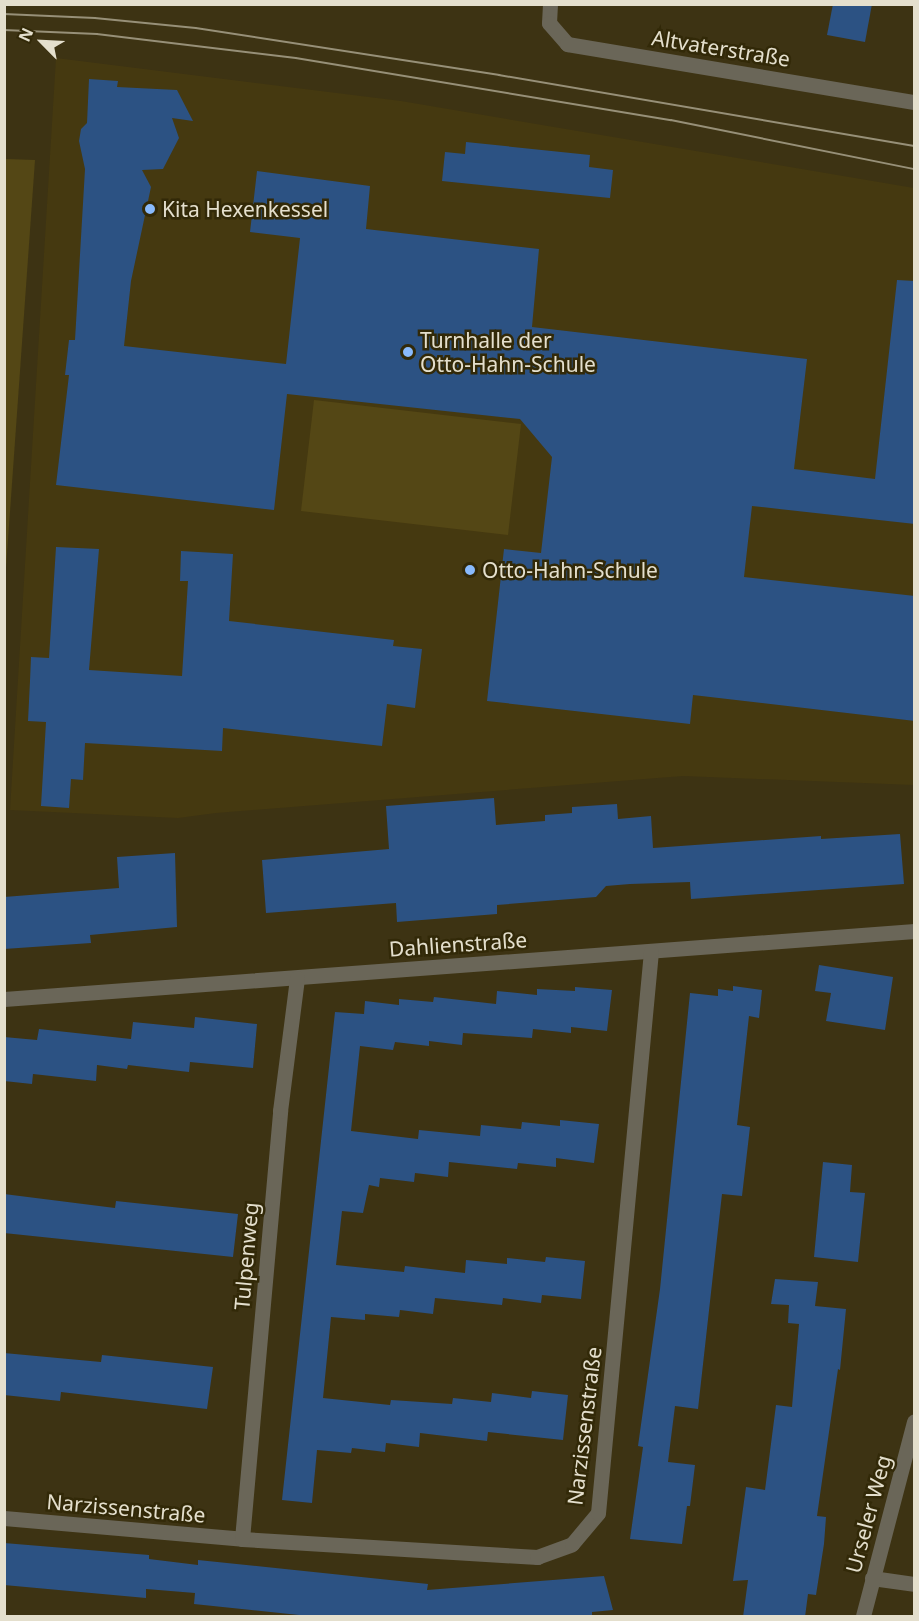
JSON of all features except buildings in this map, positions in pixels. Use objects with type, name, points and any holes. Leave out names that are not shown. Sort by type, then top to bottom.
[{"type":"street","name":"Altvaterstraße","points":[[550,4],[549,23],[567,44],[915,102]]},
{"type":"street","name":"Dahlienstraße","points":[[4,999],[915,931]]},
{"type":"street","name":"Narzissenstraße","points":[[4,1518],[242,1539],[537,1557],[572,1544],[598,1514],[651,951]]},
{"type":"street","name":"Tulpenweg","points":[[242,1539],[280,1111],[297,978]]},
{"type":"street","name":"Urseler Weg","points":[[863,1617],[915,1422]]},
{"type":"street","points":[[872,1578],[915,1584]]},
{"type":"shaded area","name":"Otto-Hahn-Schule","points":[[56,58],[401,101],[914,188],[914,785],[683,776],[216,813],[178,818],[10,810]]},
{"type":"shaded area","points":[[4,159],[35,160],[5,582]]},
{"type":"shaded area","points":[[314,400],[521,424],[508,535],[301,511]]},
{"type":"tram line","points":[[4,14],[95,18],[196,28],[499,75],[914,146]]},
{"type":"tram line","points":[[4,30],[97,34],[296,58],[671,120],[914,169]]},
{"type":"place","name":"Kita Hexenkessel","points":[[150,209]]},
{"type":"place","name":"Turnhalle der Otto-Hahn-Schule","points":[[408,352]]},
{"type":"place","name":"Otto-Hahn-Schule","points":[[470,570]]}]
